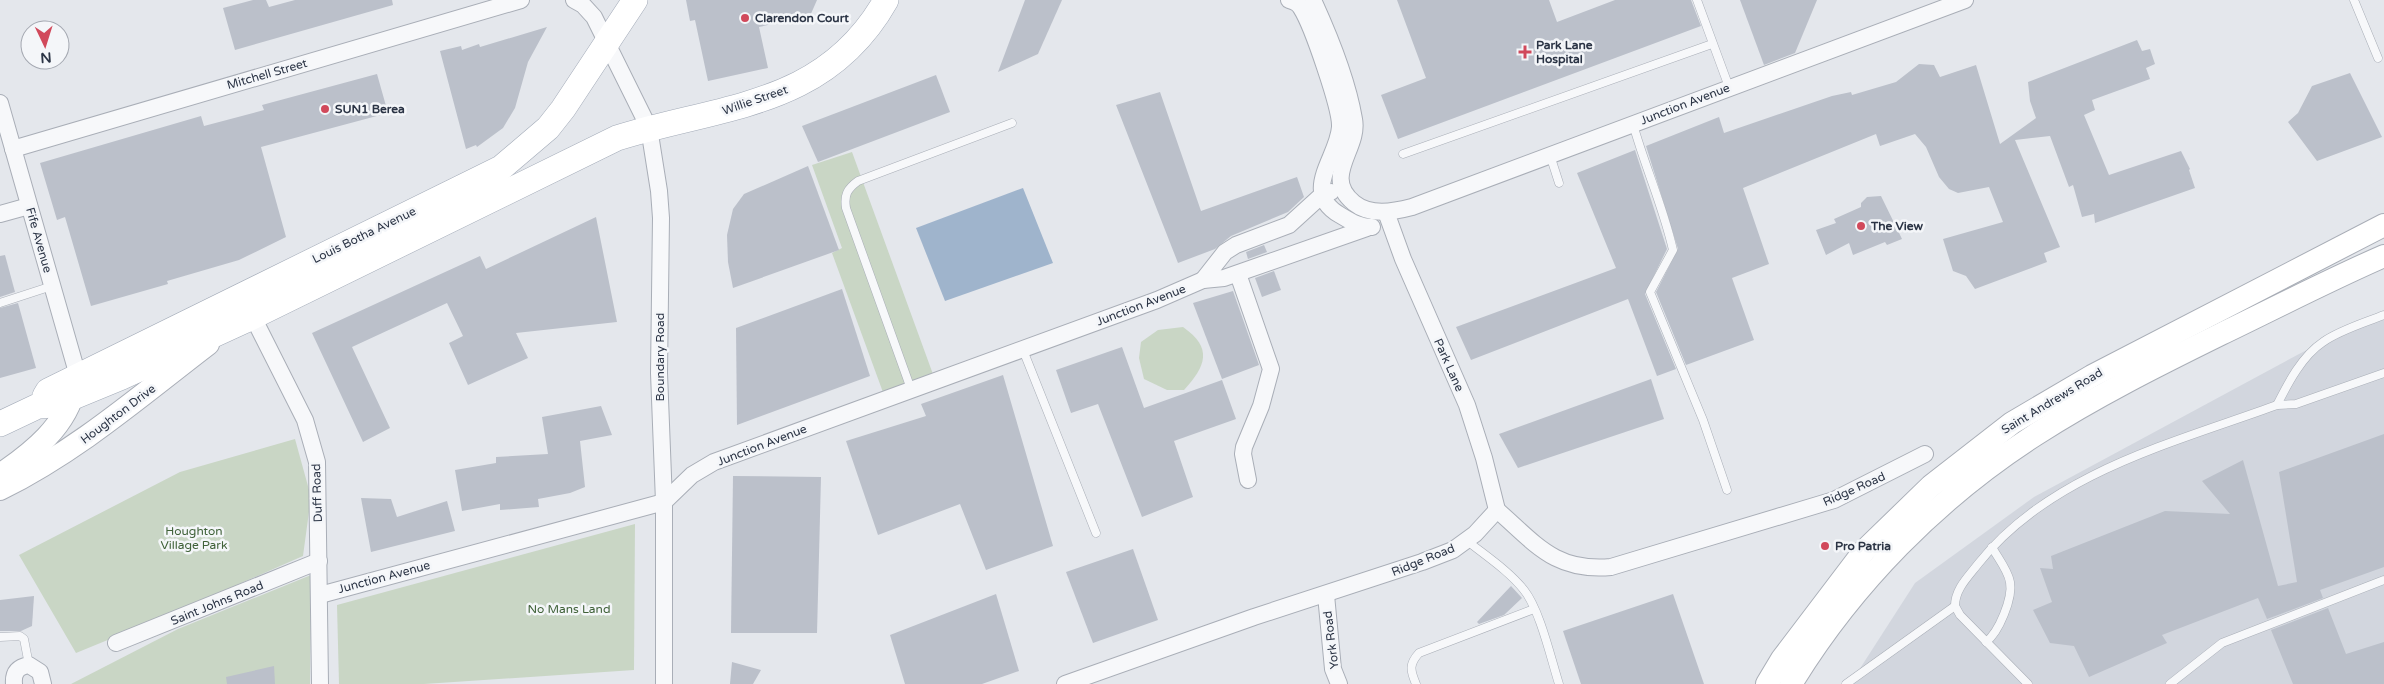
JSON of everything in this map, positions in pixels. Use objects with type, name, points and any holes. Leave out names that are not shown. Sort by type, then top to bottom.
[{"type":"main road","points":[[607,41],[635,0]]},
{"type":"main road","name":"Willie Street","points":[[649,128],[728,111],[793,87],[828,66],[851,47],[869,27],[886,0]]},
{"type":"main road","name":"Louis Botha Avenue","points":[[75,387],[501,168],[548,128],[563,109],[607,41]]},
{"type":"main road","name":"Louis Botha Avenue","points":[[75,387],[229,328],[578,156],[617,138],[649,128]]},
{"type":"main road","name":"Saint Andrews Road","points":[[1767,684],[1782,659],[1864,551],[1931,486],[2012,423],[2092,376],[2384,225]]},
{"type":"main road","name":"Saint Andrews Road","points":[[1791,684],[1840,615],[1882,562],[1927,519],[2004,456],[2067,416],[2148,370],[2384,256]]},
{"type":"main road","name":"Houghton Drive","points":[[0,489],[54,460],[87,438],[229,328]]},
{"type":"main road","points":[[0,424],[38,406],[48,391],[75,387]]},
{"type":"main road","points":[[0,475],[38,445],[58,424],[75,387]]},
{"type":"street","name":"Mitchell Street","points":[[13,149],[521,0]]},
{"type":"street","points":[[574,0],[583,5],[594,17],[607,41]]},
{"type":"street","points":[[1289,0],[1296,2],[1306,18],[1338,113],[1339,134],[1324,175],[1322,195],[1329,207],[1338,214],[1367,228],[1388,218]]},
{"type":"street","points":[[1313,0],[1330,37],[1355,120],[1353,135],[1341,171],[1342,188],[1352,201],[1364,209],[1388,218]]},
{"type":"street","name":"Junction Avenue","points":[[1388,218],[1406,209],[1964,0]]},
{"type":"street","name":"Boundary Road","points":[[607,41],[649,128],[661,218],[659,373],[664,502],[664,684]]},
{"type":"street","name":"Fife Avenue","points":[[0,103],[52,286],[75,387]]},
{"type":"street","name":"Junction Avenue","points":[[1203,280],[1225,252],[1236,244],[1289,225],[1322,195],[1342,188]]},
{"type":"street","points":[[0,214],[29,206]]},
{"type":"street","name":"Park Lane","points":[[1388,218],[1402,259],[1467,405],[1484,458],[1496,510]]},
{"type":"street","name":"Junction Avenue","points":[[320,595],[664,502],[692,475],[714,462],[1023,350],[1157,300],[1203,280],[1224,278],[1238,274],[1367,228]]},
{"type":"street","points":[[1238,274],[1271,369],[1261,406],[1244,447],[1243,454],[1248,480]]},
{"type":"street","name":"Duff Road","points":[[253,317],[305,420],[316,462],[320,595],[320,684]]},
{"type":"street","name":"Ridge Road","points":[[1065,684],[1254,617],[1326,595],[1453,550],[1466,540],[1496,510],[1551,557],[1570,564],[1591,568],[1611,567],[1834,500],[1925,454]]},
{"type":"street","name":"Saint Johns Road","points":[[116,644],[319,561]]},
{"type":"street","name":"York Road","points":[[1326,595],[1333,669],[1339,684]]},
{"type":"street","points":[[14,684],[14,676],[17,670],[29,665],[36,667],[40,672],[43,684]]},
{"type":"lane","points":[[1697,0],[1729,87]]},
{"type":"lane","points":[[2354,0],[2378,58]]},
{"type":"lane","points":[[1403,154],[1712,44]]},
{"type":"lane","points":[[911,389],[846,208],[845,198],[849,188],[858,181],[1012,123]]},
{"type":"lane","points":[[1634,124],[1642,155],[1665,214],[1673,250],[1650,292],[1703,420],[1727,490]]},
{"type":"lane","points":[[1550,155],[1559,183]]},
{"type":"lane","points":[[0,302],[52,286]]},
{"type":"lane","points":[[2278,405],[2285,389],[2310,352],[2323,342],[2384,316]]},
{"type":"lane","points":[[1023,350],[1096,533]]},
{"type":"lane","points":[[1846,684],[1955,606],[1959,589],[1992,547],[2020,521],[2062,491],[2138,456],[2278,405],[2296,404],[2384,373]]},
{"type":"lane","points":[[1466,540],[1507,573],[1525,591],[1534,609],[1559,684]]},
{"type":"lane","points":[[1986,642],[1992,638],[2006,611],[2010,582],[1992,547]]},
{"type":"lane","points":[[2170,684],[2222,643],[2384,580]]},
{"type":"lane","points":[[1955,606],[1986,642],[2028,684]]},
{"type":"lane","points":[[1416,684],[1410,669],[1411,661],[1419,652],[1534,609]]},
{"type":"lane","points":[[0,637],[20,636],[24,639],[29,665]]},
{"type":"shaded area","points":[[2384,311],[2384,684],[1850,684],[1915,583],[2034,497],[2299,354]]},
{"type":"green space","points":[[852,152],[934,377],[884,395],[832,253],[842,248],[812,165]]},
{"type":"green space","points":[[1183,327],[1199,342],[1202,350],[1201,365],[1192,381],[1184,390],[1167,390],[1144,379],[1139,358],[1141,342],[1158,330]]},
{"type":"green space","name":"Houghton Village Park","points":[[295,439],[311,497],[303,556],[239,584],[225,600],[193,605],[76,653],[19,555],[180,472]]},
{"type":"green space","name":"No Mans Land","points":[[635,524],[634,670],[424,684],[339,684],[337,605]]},
{"type":"green space","points":[[311,575],[310,684],[71,684],[178,629]]},
{"type":"water","points":[[1023,188],[1053,263],[945,301],[916,228]]},
{"type":"building","points":[[253,0],[266,0],[269,7],[295,0],[392,0],[393,5],[235,50],[223,8]]},
{"type":"building","points":[[686,0],[817,0],[810,16],[759,27],[768,68],[708,81],[695,20],[690,21]]},
{"type":"building","points":[[1025,0],[1062,0],[1038,54],[998,72]]},
{"type":"building","name":"Park Lane Hospital","points":[[1397,0],[1549,0],[1557,22],[1615,0],[1691,0],[1701,26],[1398,139],[1381,95],[1426,78]]},
{"type":"building","points":[[1740,0],[1817,0],[1795,53],[1764,65]]},
{"type":"building","points":[[547,27],[528,62],[515,108],[503,128],[477,147],[476,145],[466,149],[440,51],[461,46],[462,50],[479,44],[480,47]]},
{"type":"building","points":[[2137,40],[2142,51],[2150,49],[2155,64],[2146,68],[2150,79],[2092,100],[2095,110],[2084,115],[2109,175],[2181,151],[2190,169],[2195,188],[2095,223],[2094,214],[2082,217],[2073,185],[2069,187],[2050,136],[2015,140],[2060,247],[2044,253],[2047,262],[1975,289],[1966,276],[1953,271],[1943,239],[2003,222],[1989,187],[1958,193],[1949,189],[1939,177],[1926,147],[1915,134],[1880,146],[1876,134],[1743,188],[1769,264],[1732,278],[1754,340],[1686,365],[1656,292],[1678,249],[1646,146],[1719,117],[1724,133],[1832,96],[1851,92],[1852,95],[1896,82],[1919,64],[1934,65],[1940,77],[1976,65],[2000,144],[2036,118],[2030,101],[2028,82]]},
{"type":"building","points":[[2350,73],[2382,137],[2317,161],[2288,122],[2298,113],[2312,86]]},
{"type":"building","points":[[377,74],[388,113],[261,147],[286,237],[239,260],[167,281],[168,284],[91,306],[65,217],[57,220],[40,163],[201,116],[204,126],[264,110],[262,105]]},
{"type":"building","points":[[936,75],[950,112],[818,162],[802,126]]},
{"type":"building","points":[[1160,92],[1201,211],[1297,177],[1304,197],[1288,212],[1231,236],[1215,249],[1178,263],[1116,105]]},
{"type":"building","points":[[1635,150],[1667,249],[1645,294],[1676,369],[1657,376],[1628,299],[1471,360],[1456,327],[1616,268],[1577,173]]},
{"type":"building","points":[[808,166],[839,250],[733,288],[728,262],[727,235],[733,209],[744,194]]},
{"type":"building","name":"The View","points":[[1881,196],[1902,239],[1887,245],[1885,242],[1853,255],[1849,243],[1826,255],[1816,230],[1836,223],[1834,219],[1861,207],[1861,203],[1867,197]]},
{"type":"building","points":[[596,217],[617,322],[516,333],[528,358],[468,385],[449,343],[463,336],[447,303],[352,347],[390,428],[363,442],[312,333],[480,256],[486,269]]},
{"type":"building","points":[[1264,245],[1267,252],[1248,259],[1246,252]]},
{"type":"building","points":[[5,255],[15,292],[0,297],[0,256]]},
{"type":"building","points":[[1274,271],[1281,290],[1262,297],[1255,278]]},
{"type":"building","points":[[842,289],[870,376],[737,425],[736,328]]},
{"type":"building","points":[[1233,291],[1259,365],[1222,379],[1193,303]]},
{"type":"building","points":[[18,303],[36,368],[0,378],[0,308]]},
{"type":"building","points":[[1122,347],[1144,408],[1222,380],[1236,419],[1174,441],[1193,497],[1142,517],[1098,404],[1071,413],[1056,370]]},
{"type":"building","points":[[1003,375],[1053,546],[986,570],[960,504],[878,535],[846,441],[926,416],[921,404]]},
{"type":"building","points":[[1651,379],[1664,419],[1518,468],[1499,434]]},
{"type":"building","points":[[601,406],[612,435],[580,441],[585,487],[570,493],[538,499],[539,507],[500,510],[500,504],[462,511],[455,470],[496,463],[496,457],[548,454],[542,417]]},
{"type":"building","points":[[2384,434],[2384,567],[2320,590],[2323,598],[2267,619],[2258,598],[2162,635],[2167,643],[2089,677],[2074,646],[2050,643],[2033,610],[2052,602],[2040,568],[2053,569],[2051,556],[2165,511],[2230,514],[2202,481],[2243,460],[2278,586],[2297,582],[2279,472]]},
{"type":"building","points":[[733,476],[821,477],[817,633],[731,633]]},
{"type":"building","points":[[361,498],[391,499],[397,517],[447,501],[455,531],[371,552]]},
{"type":"building","points":[[1133,549],[1158,620],[1093,643],[1066,572]]},
{"type":"building","points":[[1511,586],[1522,598],[1504,615],[1479,624],[1477,622]]},
{"type":"building","points":[[996,594],[1019,671],[982,684],[905,684],[890,635]]},
{"type":"building","points":[[1673,594],[1704,684],[1581,684],[1563,631]]},
{"type":"building","points":[[34,596],[32,626],[21,631],[0,631],[0,600]]},
{"type":"building","points":[[2328,608],[2346,654],[2384,642],[2384,684],[2293,684],[2271,630]]},
{"type":"building","points":[[732,662],[761,670],[753,684],[730,684]]},
{"type":"building","points":[[274,666],[275,684],[227,684],[226,677]]},
{"type":"place","name":"Clarendon Court","points":[[745,18]]},
{"type":"place","name":"Park Lane Hospital","points":[[1525,52]]},
{"type":"place","name":"SUN1 Berea","points":[[325,109]]},
{"type":"place","name":"The View","points":[[1861,226]]},
{"type":"place","name":"Pro Patria","points":[[1825,546]]}]
